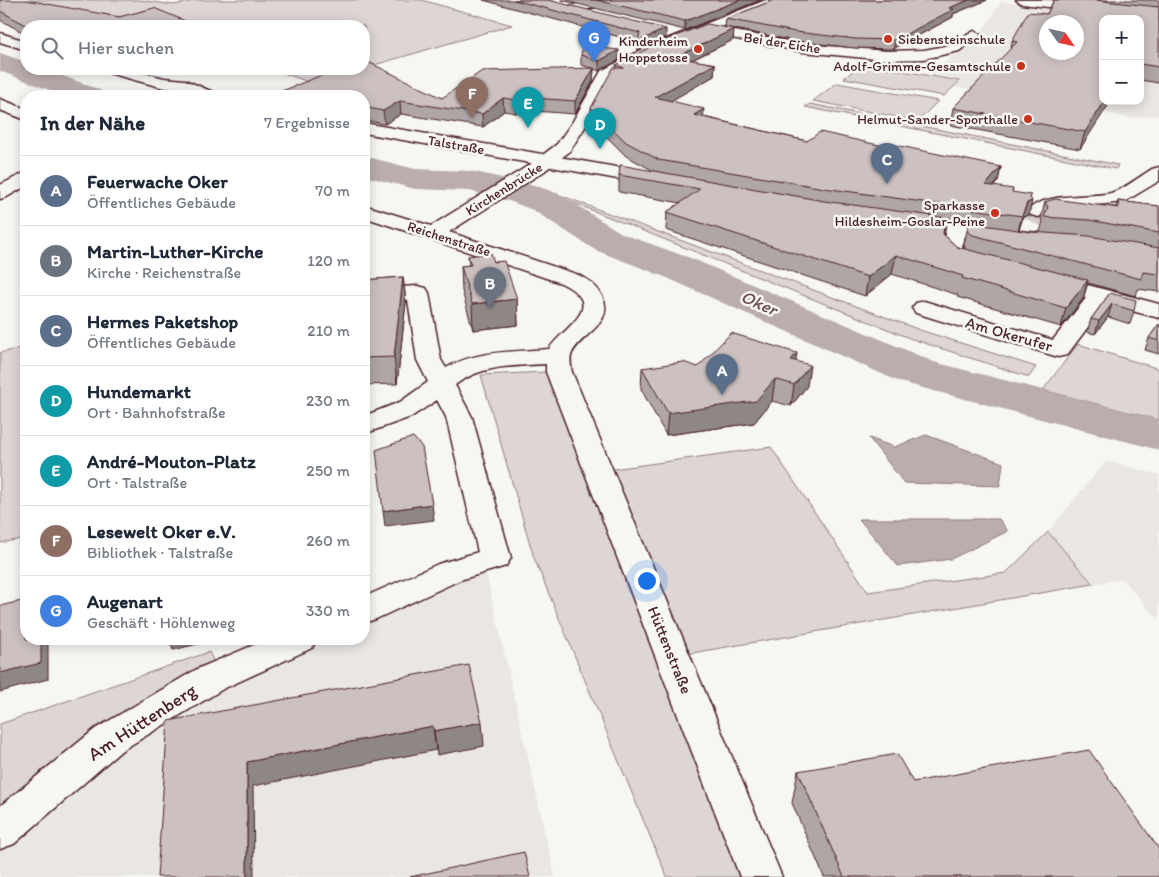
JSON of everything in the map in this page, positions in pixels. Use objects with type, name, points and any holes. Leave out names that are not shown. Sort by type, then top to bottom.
[{"type":"street","points":[[602,16],[571,8],[605,0]]},
{"type":"street","name":"Kirchenbrücke","points":[[434,233],[548,161],[563,148],[581,122],[606,74],[684,36],[777,0]]},
{"type":"street","points":[[1022,0],[1159,16]]},
{"type":"street","name":"Bei der Eiche","points":[[705,29],[789,45],[878,56],[913,56],[943,52],[967,43],[974,35]]},
{"type":"street","points":[[666,32],[684,36]]},
{"type":"street","points":[[0,37],[20,44]]},
{"type":"street","points":[[132,75],[164,84],[184,85],[196,90]]},
{"type":"street","points":[[164,84],[175,90]]},
{"type":"street","points":[[0,104],[20,112]]},
{"type":"street","name":"Talstraße","points":[[370,129],[677,184]]},
{"type":"street","points":[[886,218],[958,230],[1029,225],[1056,204],[1117,198],[1159,172]]},
{"type":"street","points":[[0,193],[20,181]]},
{"type":"street","name":"Reichenstraße","points":[[370,213],[575,281],[588,291],[595,305],[593,315],[585,326],[568,341],[558,356]]},
{"type":"street","points":[[958,230],[952,243],[952,252],[962,258],[997,268]]},
{"type":"street","points":[[1032,277],[1159,311]]},
{"type":"street","points":[[370,296],[418,294],[430,360],[459,418],[495,558],[449,572],[370,607]]},
{"type":"street","name":"Am Okerufer","points":[[924,308],[1058,350],[1100,295]]},
{"type":"street","points":[[370,424],[408,408],[424,399],[442,381],[463,369],[479,364],[558,356]]},
{"type":"street","name":"Hüttenstraße","points":[[558,356],[559,372],[761,877]]},
{"type":"street","name":"Am Hüttenberg","points":[[0,831],[108,740],[210,679],[286,645]]},
{"type":"shaded area","points":[[29,0],[140,0],[174,5],[197,0],[421,0],[512,25],[370,66],[370,20],[101,20],[71,17],[20,3]]},
{"type":"shaded area","name":"Adolf-Grimme-Gesamtschule","points":[[1001,2],[1115,15],[1099,15],[1099,105],[1144,105],[1144,18],[1159,20],[1159,116],[1133,118],[955,87],[962,80],[926,73],[951,59],[948,54],[974,44]]},
{"type":"shaded area","points":[[862,64],[960,81],[944,96],[844,78]]},
{"type":"shaded area","points":[[289,75],[340,75],[311,83]]},
{"type":"shaded area","points":[[837,83],[938,101],[918,121],[813,101]]},
{"type":"shaded area","points":[[810,104],[1118,165],[1116,169],[805,107]]},
{"type":"shaded area","points":[[549,193],[557,194],[920,330],[1036,367],[1029,377],[912,339]]},
{"type":"shaded area","points":[[1078,344],[1159,369],[1159,420],[1043,390]]},
{"type":"shaded area","points":[[20,348],[20,539],[0,543],[0,353]]},
{"type":"shaded area","points":[[547,372],[599,471],[771,447],[868,592],[1006,573],[1048,532],[1093,584],[657,659],[739,877],[667,877],[534,558],[481,375]]},
{"type":"shaded area","points":[[926,435],[1003,463],[1000,486],[904,483],[869,438],[894,447]]},
{"type":"shaded area","points":[[1106,461],[1159,475],[1159,620],[1122,579],[1093,584],[1048,532]]},
{"type":"shaded area","points":[[859,519],[999,519],[1008,531],[951,559],[898,566]]},
{"type":"shaded area","points":[[486,573],[555,877],[0,877],[0,846],[173,710],[306,645],[370,645],[370,614],[388,605]]},
{"type":"shaded area","points":[[209,652],[215,664],[0,810],[0,724]]},
{"type":"building","points":[[0,0],[26,0],[119,17],[154,8],[183,20],[20,20],[20,22],[0,11]]},
{"type":"building","points":[[514,0],[548,0],[666,29],[638,41],[640,33]]},
{"type":"building","points":[[596,0],[740,0],[685,21]]},
{"type":"building","points":[[774,0],[969,0],[949,8],[954,9],[895,40],[856,39],[796,32],[726,19]]},
{"type":"building","points":[[1054,0],[1094,0],[1159,7],[1159,67],[1144,65],[1144,15],[1099,15],[1099,105],[1102,105],[1085,132],[953,108],[1017,42],[1012,41],[1028,12],[1047,14]]},
{"type":"building","points":[[707,24],[734,29],[676,57],[715,64],[655,97],[704,109],[694,115],[807,141],[820,132],[892,148],[895,145],[1001,167],[986,185],[1013,189],[1012,192],[1031,195],[1032,201],[1027,203],[1022,216],[824,188],[659,160],[626,142],[591,108],[613,68],[624,68],[616,65],[660,42]]},
{"type":"building","points":[[583,46],[619,50],[599,61],[581,55]]},
{"type":"building","points":[[370,63],[442,98],[482,71],[594,68],[575,101],[520,97],[516,100],[503,98],[482,114],[400,101],[383,111],[370,108],[370,90],[284,90],[322,75],[370,75]]},
{"type":"building","points":[[620,165],[824,201],[947,218],[943,234],[957,247],[1088,280],[1066,308],[962,278],[963,276],[896,255],[868,277],[667,212],[700,189],[619,175]]},
{"type":"building","points":[[1055,199],[1119,208],[1118,201],[1159,206],[1159,233],[1089,220],[1044,217],[1048,207],[1045,202]]},
{"type":"building","points":[[970,223],[1031,232],[1089,236],[1159,248],[1159,274],[1143,272],[1141,279],[973,235],[968,232]]},
{"type":"building","points":[[491,253],[494,262],[504,261],[517,299],[472,304],[461,266],[471,265],[468,256]]},
{"type":"building","points":[[403,277],[394,357],[370,358],[370,280]]},
{"type":"building","points":[[1110,293],[1136,300],[1134,311],[1112,304],[1099,321],[1091,319]]},
{"type":"building","points":[[1159,324],[1159,341],[1149,338]]},
{"type":"building","points":[[731,333],[797,353],[791,360],[810,365],[794,385],[775,379],[756,401],[668,413],[642,368],[683,362],[698,367]]},
{"type":"building","points":[[413,437],[422,447],[432,504],[383,511],[376,450]]},
{"type":"building","points":[[20,601],[20,645],[41,645],[41,663],[0,673],[0,606]]},
{"type":"building","points":[[469,665],[482,722],[434,731],[433,726],[247,762],[247,877],[157,877],[168,721]]},
{"type":"building","points":[[1089,750],[1159,849],[1159,877],[844,877],[798,771],[897,754],[913,782]]},
{"type":"building","points":[[524,852],[530,877],[410,877]]},
{"type":"waterway","name":"Oker","points":[[0,61],[20,69]]},
{"type":"waterway","name":"Oker","points":[[36,75],[75,90]]},
{"type":"waterway","name":"Oker","points":[[370,168],[415,179],[470,181],[521,193],[546,202],[609,242],[679,268],[917,372],[1159,435]]},
{"type":"tunnel","points":[[1032,222],[1038,211]]},
{"type":"place","name":"Siebensteinschule","points":[[888,39]]},
{"type":"place","name":"Kinderheim Hoppetosse","points":[[698,49]]},
{"type":"place","name":"Augenart","points":[[594,62]]},
{"type":"place","name":"Adolf-Grimme-Gesamtschule","points":[[1021,66]]},
{"type":"place","name":"Lesewelt Oker e.V.","points":[[472,118]]},
{"type":"place","name":"Helmut-Sander-Sporthalle","points":[[1028,119]]},
{"type":"place","name":"André-Mouton-Platz","points":[[528,128]]},
{"type":"place","name":"Hundemarkt","points":[[600,149]]},
{"type":"place","name":"Hermes Paketshop","points":[[887,184]]},
{"type":"place","name":"Sparkasse Hildesheim-Goslar-Peine","points":[[995,213]]},
{"type":"place","name":"Martin-Luther-Kirche","points":[[490,308]]},
{"type":"place","name":"Feuerwache Oker","points":[[722,395]]}]
